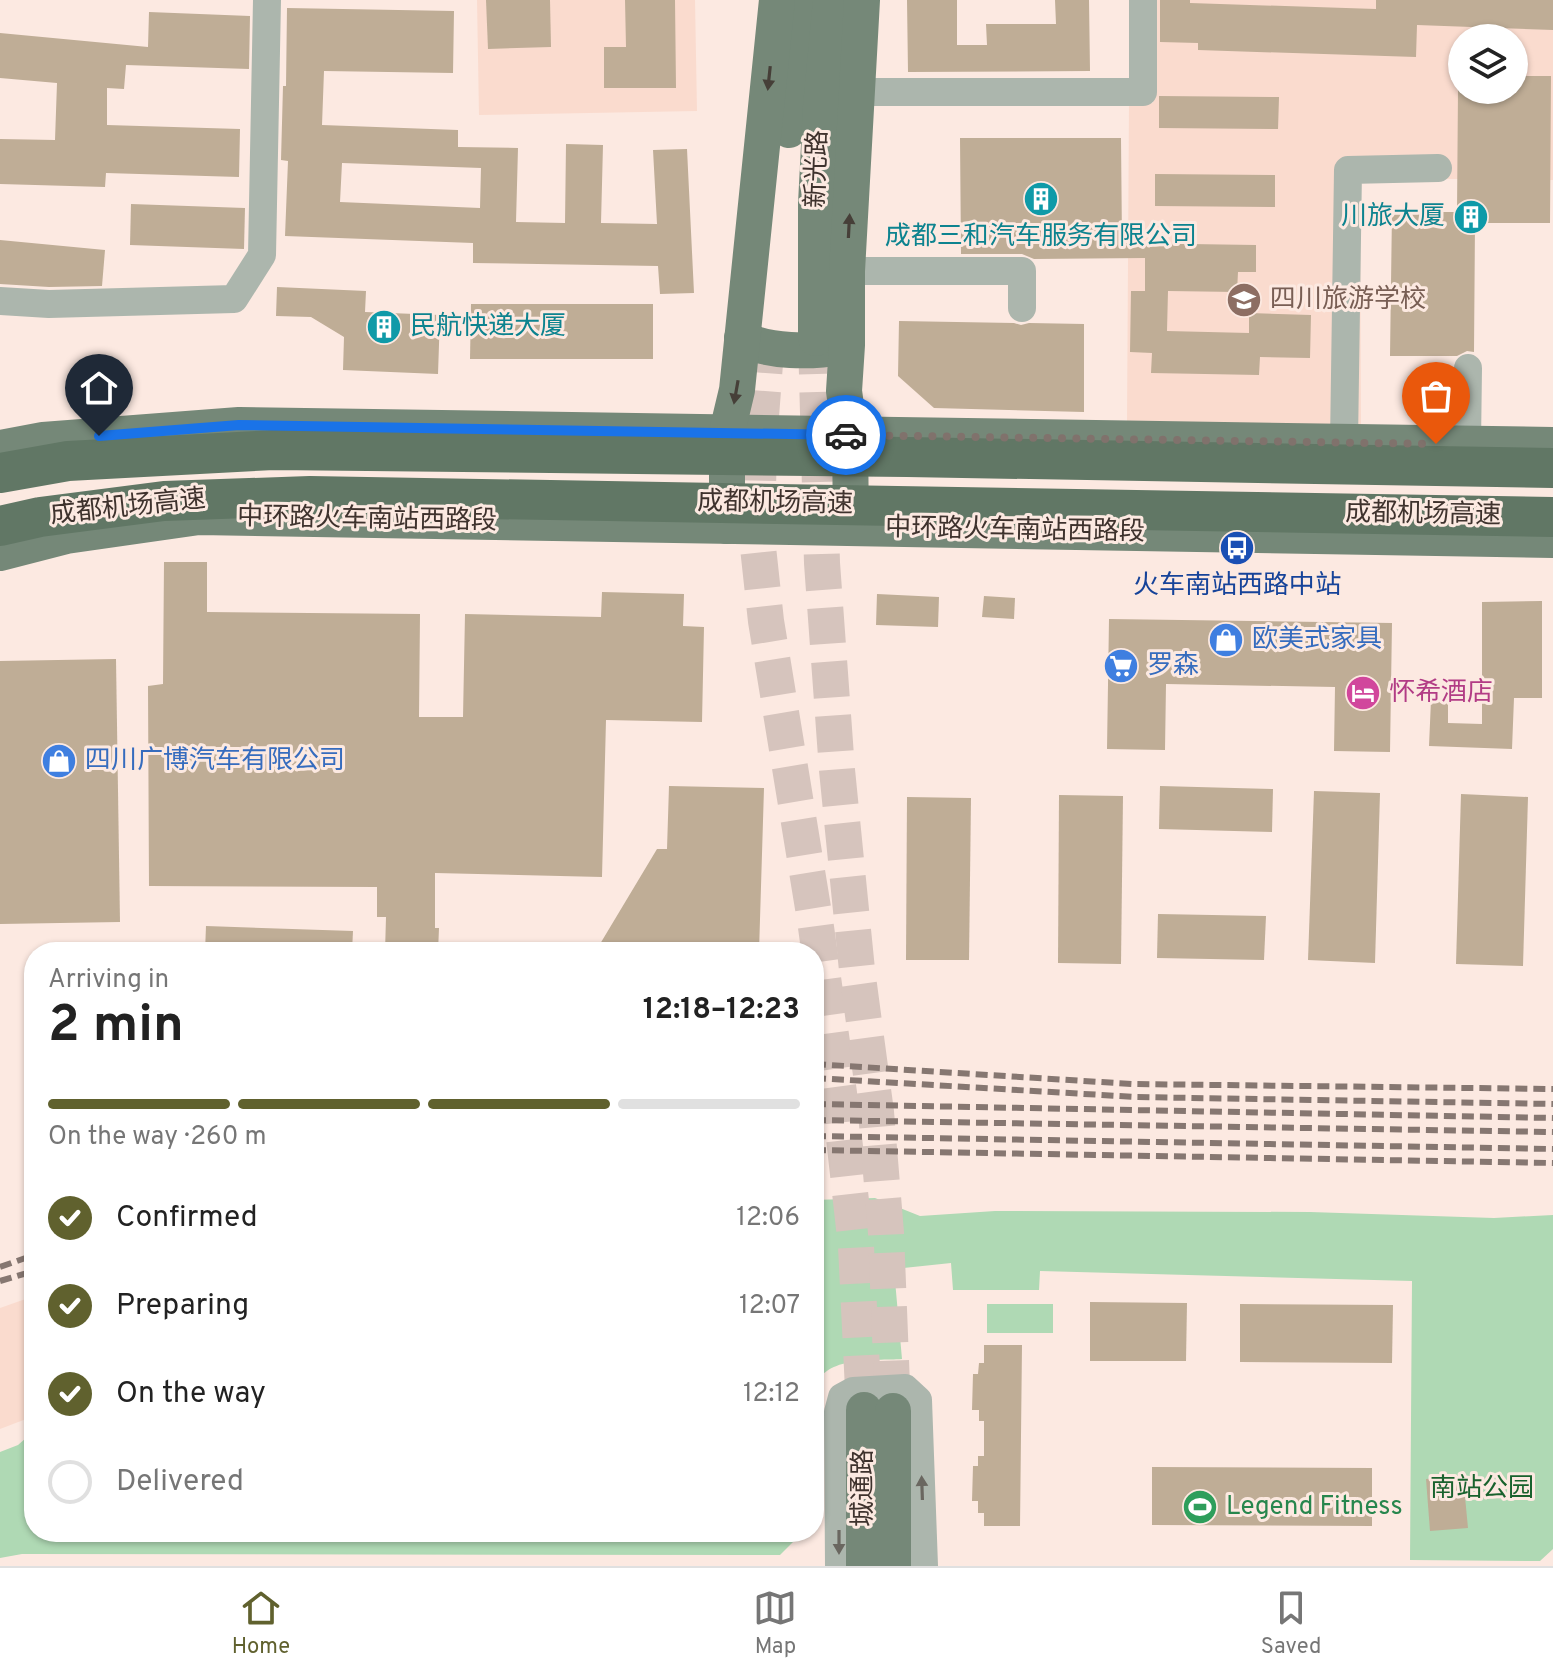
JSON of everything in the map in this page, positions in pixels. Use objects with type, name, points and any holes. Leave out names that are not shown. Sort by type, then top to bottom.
[{"type":"highway","name":"成都机场高速","points":[[0,473],[68,461],[273,450],[1553,468]]},
{"type":"highway","name":"成都机场高速","points":[[0,526],[40,517],[164,501],[310,496],[1553,517]]},
{"type":"main road","points":[[777,0],[755,346],[825,350],[831,342],[847,271],[862,0]]},
{"type":"main road","points":[[727,526],[727,432],[754,337],[803,0]]},
{"type":"main road","name":"新光路","points":[[831,0],[818,162],[831,342]]},
{"type":"main road","points":[[831,342],[844,391],[850,435],[851,528]]},
{"type":"main road","points":[[0,440],[43,440],[239,425],[1553,445]]},
{"type":"main road","points":[[0,448],[43,440]]},
{"type":"main road","name":"中环路火车南站西路段","points":[[0,553],[66,536],[199,517],[1553,540]]},
{"type":"main road","name":"城通路","points":[[864,1566],[879,1411],[893,1566]]},
{"type":"street","points":[[0,301],[49,304],[234,299],[262,255],[267,0]]},
{"type":"street","points":[[856,92],[1143,92],[1143,0]]},
{"type":"street","points":[[1344,443],[1348,170],[1438,168]]},
{"type":"street","points":[[847,271],[1022,271],[1022,308]]},
{"type":"street","points":[[1467,444],[1468,368]]},
{"type":"street","points":[[839,1566],[838,1412],[842,1397],[853,1391],[905,1388],[918,1400],[924,1566]]},
{"type":"shaded area","points":[[477,0],[695,0],[697,111],[479,115]]},
{"type":"shaded area","name":"四川旅游学校","points":[[1153,0],[1553,0],[1553,180],[1360,178],[1361,425],[1127,421],[1129,103],[1153,103]]},
{"type":"shaded area","points":[[24,1300],[24,1420],[0,1429],[0,1308]]},
{"type":"green space","name":"南站公园","points":[[875,1198],[920,1216],[995,1211],[1310,1212],[1494,1218],[1553,1215],[1553,1549],[1540,1561],[1410,1560],[1412,1281],[1040,1271],[1039,1290],[953,1290],[951,1263],[894,1269],[902,1359],[852,1362],[824,1374],[824,1200]]},
{"type":"green space","points":[[987,1304],[1053,1304],[1053,1333],[987,1333]]},
{"type":"green space","points":[[24,1440],[24,1542],[793,1542],[780,1555],[22,1554],[0,1558],[0,1452]]},
{"type":"building","points":[[486,0],[550,0],[551,47],[488,49]]},
{"type":"building","points":[[625,0],[675,0],[676,88],[604,88],[604,47],[626,47]]},
{"type":"building","points":[[907,0],[957,0],[957,45],[987,45],[986,24],[1056,24],[1055,0],[1089,0],[1090,71],[908,72]]},
{"type":"building","points":[[1160,0],[1376,9],[1376,0],[1553,0],[1553,30],[1528,29],[1528,24],[1417,25],[1416,57],[1198,50],[1198,43],[1160,42]]},
{"type":"building","points":[[287,8],[454,11],[453,73],[324,71],[322,125],[458,130],[458,147],[518,148],[516,222],[565,223],[566,144],[603,145],[601,223],[657,224],[653,150],[687,149],[694,293],[660,294],[658,266],[473,263],[473,243],[285,236],[288,161],[281,160],[283,86],[286,86]],"holes":[[[342,163],[481,168],[480,208],[340,202]]]},
{"type":"building","points":[[149,12],[250,16],[249,69],[126,65],[124,89],[107,88],[107,125],[240,129],[239,177],[106,173],[105,187],[0,184],[0,139],[55,140],[57,83],[0,78],[0,33],[148,47]]},
{"type":"building","name":"川旅大厦","points":[[1528,76],[1551,76],[1550,223],[1475,223],[1474,352],[1467,351],[1457,356],[1390,356],[1392,212],[1457,212],[1458,104],[1528,104]]},
{"type":"building","points":[[1159,96],[1279,97],[1278,129],[1159,128]]},
{"type":"building","points":[[960,138],[1121,138],[1122,243],[1256,245],[1256,272],[1238,272],[1237,292],[1168,291],[1167,331],[1249,333],[1249,313],[1311,315],[1310,358],[1260,357],[1259,375],[1151,373],[1152,353],[1130,352],[1131,291],[1145,291],[1145,258],[1034,259],[1022,254],[961,254]]},
{"type":"building","points":[[1155,174],[1275,175],[1275,207],[1155,206]]},
{"type":"building","points":[[131,204],[245,208],[244,249],[130,245]]},
{"type":"building","points":[[0,240],[105,250],[102,286],[0,284]]},
{"type":"building","name":"民航快递大厦","points":[[277,287],[366,291],[365,312],[440,315],[438,374],[343,370],[344,337],[311,317],[276,316]]},
{"type":"building","points":[[471,304],[653,304],[653,359],[470,359]]},
{"type":"building","points":[[899,321],[1084,324],[1084,412],[934,408],[898,376]]},
{"type":"building","points":[[164,562],[207,562],[207,612],[420,614],[419,717],[463,717],[465,614],[601,617],[602,592],[684,594],[683,626],[704,627],[702,722],[606,720],[602,877],[435,873],[435,928],[439,928],[438,942],[385,942],[386,917],[377,917],[377,887],[149,886],[148,686],[163,684]]},
{"type":"building","points":[[877,594],[939,597],[938,627],[876,625]]},
{"type":"building","points":[[984,596],[1015,598],[1014,619],[982,617]]},
{"type":"building","points":[[1542,601],[1542,698],[1514,698],[1512,749],[1429,746],[1431,700],[1448,700],[1448,723],[1482,724],[1482,602]]},
{"type":"building","points":[[1109,619],[1392,623],[1390,752],[1334,751],[1335,687],[1166,684],[1165,750],[1107,749]]},
{"type":"building","points":[[116,659],[120,922],[0,924],[0,661]]},
{"type":"building","points":[[669,786],[764,788],[759,942],[601,942],[657,849],[667,849]]},
{"type":"building","points":[[1160,786],[1273,789],[1272,832],[1159,829]]},
{"type":"building","points":[[1314,791],[1380,793],[1375,963],[1308,960]]},
{"type":"building","points":[[1461,794],[1528,797],[1523,966],[1456,964]]},
{"type":"building","points":[[1059,795],[1123,796],[1121,964],[1058,963]]},
{"type":"building","points":[[907,797],[971,798],[969,960],[906,960]]},
{"type":"building","points":[[1158,914],[1266,916],[1264,960],[1157,958]]},
{"type":"building","points":[[206,926],[353,931],[352,942],[205,942]]},
{"type":"building","points":[[1090,1302],[1187,1303],[1186,1361],[1090,1361]]},
{"type":"building","points":[[1240,1304],[1393,1305],[1392,1363],[1240,1362]]},
{"type":"building","points":[[984,1345],[1022,1345],[1020,1526],[984,1526],[984,1513],[978,1513],[978,1501],[972,1501],[973,1466],[978,1466],[978,1456],[984,1456],[984,1421],[979,1421],[979,1410],[972,1410],[973,1374],[978,1374],[979,1363],[984,1363]]},
{"type":"building","points":[[1152,1467],[1372,1468],[1372,1526],[1152,1525]]},
{"type":"building","points":[[1463,1476],[1468,1528],[1430,1531],[1426,1479]]},
{"type":"tunnel","points":[[767,337],[759,443],[757,538],[766,621],[818,942]]},
{"type":"tunnel","points":[[816,338],[822,563],[837,770],[857,970],[876,1112],[886,1233],[893,1411]]},
{"type":"tunnel","points":[[824,985],[856,1246],[864,1410]]},
{"type":"railway","points":[[824,1065],[1133,1084],[1553,1089]]},
{"type":"railway","points":[[824,1079],[1136,1097],[1553,1104]]},
{"type":"railway","points":[[824,1104],[1553,1118]]},
{"type":"railway","points":[[824,1120],[1553,1132]]},
{"type":"railway","points":[[824,1136],[1553,1149]]},
{"type":"railway","points":[[824,1150],[1553,1163]]},
{"type":"railway","points":[[0,1267],[24,1259]]},
{"type":"railway","points":[[0,1281],[24,1274]]},
{"type":"way so far","points":[[846,435],[1436,444]]},
{"type":"place","name":"成都三和汽车服务有限公司","points":[[1041,199]]},
{"type":"place","name":"川旅大厦","points":[[1471,217]]},
{"type":"place","name":"四川旅游学校","points":[[1244,300]]},
{"type":"place","name":"民航快递大厦","points":[[384,327]]},
{"type":"place","name":"火车南站西路中站","points":[[1237,548]]},
{"type":"place","name":"欧美式家具","points":[[1226,640]]},
{"type":"place","name":"罗森","points":[[1121,666]]},
{"type":"place","name":"怀希酒店","points":[[1363,693]]},
{"type":"place","name":"四川广博汽车有限公司","points":[[59,761]]},
{"type":"place","name":"Legend Fitness","points":[[1200,1507]]},
{"type":"route","points":[[99,436],[239,425],[846,435]]}]
